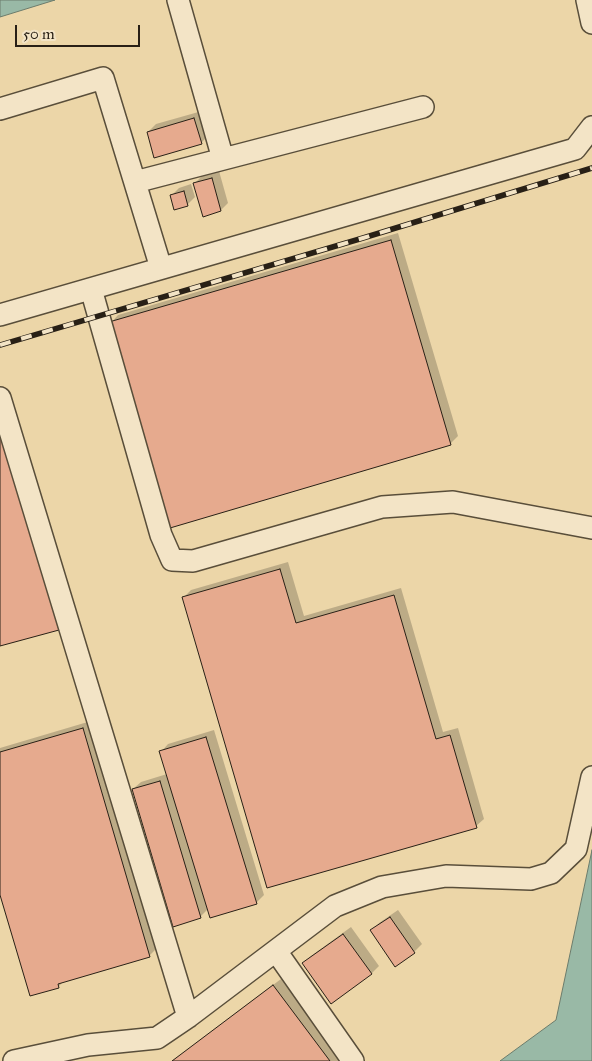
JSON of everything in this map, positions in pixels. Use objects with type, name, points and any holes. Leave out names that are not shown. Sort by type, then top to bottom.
[{"type":"lane","points":[[178,0],[224,159]]},
{"type":"lane","points":[[587,0],[592,23]]},
{"type":"lane","points":[[0,109],[103,78],[161,268]]},
{"type":"lane","points":[[135,182],[423,108]]},
{"type":"lane","points":[[0,315],[575,149],[592,128]]},
{"type":"lane","points":[[91,289],[161,535],[172,560],[194,562],[382,507],[453,502],[592,528]]},
{"type":"lane","points":[[0,398],[188,1016]]},
{"type":"lane","points":[[14,1061],[88,1045],[114,1052],[157,1038],[336,906],[382,887],[446,876],[531,880],[551,873],[576,849],[592,777]]},
{"type":"lane","points":[[276,951],[353,1061]]},
{"type":"shaded area","points":[[0,0],[55,0],[0,17]]},
{"type":"shaded area","points":[[592,850],[592,1061],[500,1061],[556,1020]]},
{"type":"building","points":[[194,118],[202,144],[154,158],[147,132]]},
{"type":"building","points":[[212,178],[221,211],[203,217],[193,183]]},
{"type":"building","points":[[184,191],[188,206],[174,210],[170,195]]},
{"type":"building","points":[[391,240],[451,445],[170,528],[109,322]]},
{"type":"building","points":[[0,421],[59,630],[0,646]]},
{"type":"building","points":[[280,569],[296,623],[394,595],[436,739],[450,735],[477,828],[267,888],[182,597]]},
{"type":"building","points":[[83,728],[150,957],[58,984],[59,988],[30,996],[0,895],[0,752]]},
{"type":"building","points":[[206,737],[257,904],[210,918],[159,751]]},
{"type":"building","points":[[160,781],[201,918],[173,927],[132,789]]},
{"type":"building","points":[[390,917],[415,953],[395,967],[370,930]]},
{"type":"building","points":[[343,934],[372,974],[331,1004],[302,963]]},
{"type":"building","points":[[273,985],[330,1061],[172,1061]]},
{"type":"railway","points":[[0,345],[592,168]]}]
